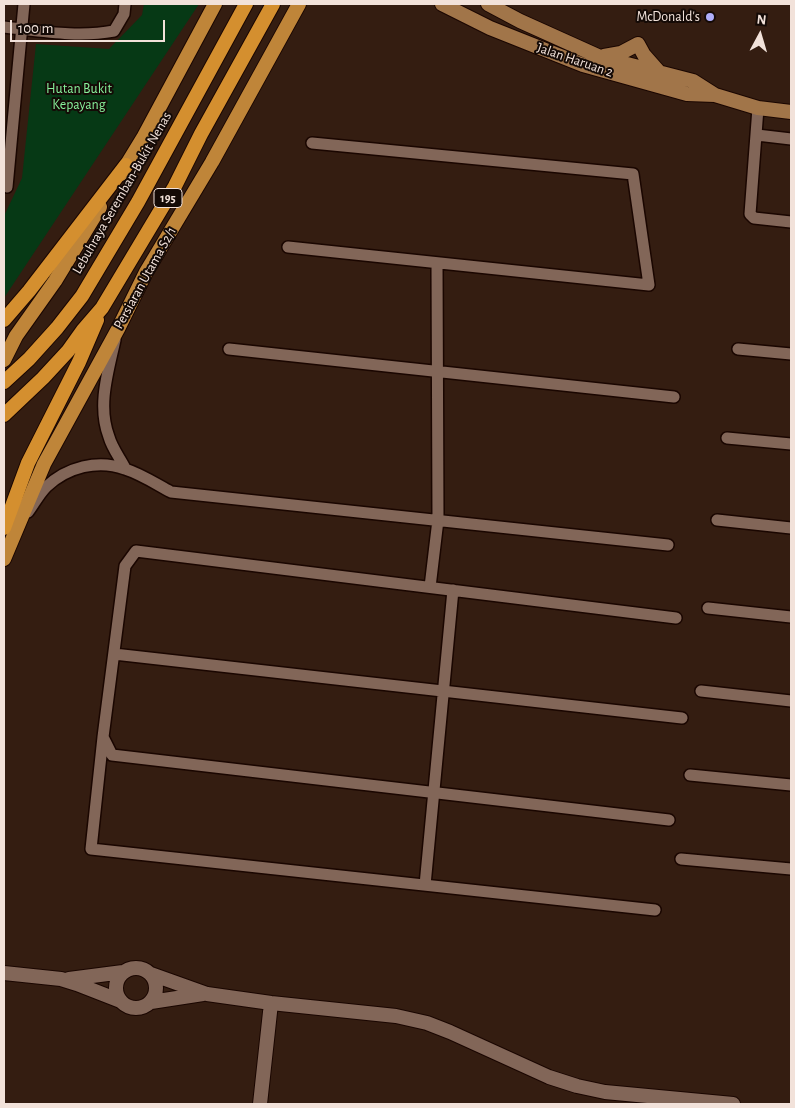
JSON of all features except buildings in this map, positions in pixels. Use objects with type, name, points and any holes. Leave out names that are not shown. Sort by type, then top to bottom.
[{"type":"highway","name":"Lebuhraya Seremban-Bukit Nenas","points":[[4,382],[58,328],[82,296],[138,202],[246,4]]},
{"type":"highway","name":"195","points":[[4,415],[68,351],[102,308],[175,186],[201,134],[273,4]]},
{"type":"highway","points":[[4,320],[29,291],[126,165]]},
{"type":"highway","points":[[4,528],[28,463],[79,362],[102,308]]},
{"type":"main road","points":[[4,360],[16,336],[55,280],[143,138],[216,4]]},
{"type":"main road","name":"Persiaran Utama S2/1","points":[[4,559],[44,464],[118,329],[146,272],[212,162],[299,4]]},
{"type":"main road","name":"Jalan Haruan 2","points":[[442,4],[490,28],[583,65],[687,94],[715,95],[758,108],[791,112]]},
{"type":"main road","name":"Jalan Haruan 2","points":[[488,4],[520,21],[600,57],[694,81],[715,95]]},
{"type":"main road","points":[[600,57],[621,53],[638,44],[659,72]]},
{"type":"street","points":[[7,187],[24,4]]},
{"type":"street","points":[[4,27],[72,35],[95,35],[114,30],[124,14],[125,4]]},
{"type":"street","points":[[758,108],[750,214],[754,218],[791,222]]},
{"type":"street","points":[[757,135],[791,139]]},
{"type":"street","points":[[288,247],[649,285],[633,174],[312,143]]},
{"type":"street","points":[[430,587],[438,520],[437,263]]},
{"type":"street","points":[[118,329],[104,391],[104,420],[109,438],[125,468]]},
{"type":"street","points":[[229,349],[674,397]]},
{"type":"street","points":[[738,349],[791,354]]},
{"type":"street","points":[[727,438],[791,444]]},
{"type":"street","points":[[18,525],[46,488],[62,475],[80,467],[100,464],[125,468],[171,492],[668,545]]},
{"type":"street","points":[[717,520],[791,528]]},
{"type":"street","points":[[655,910],[91,850],[103,737],[125,566],[136,551],[676,618]]},
{"type":"street","points":[[426,885],[453,590]]},
{"type":"street","points":[[708,608],[791,618]]},
{"type":"street","points":[[114,654],[682,718]]},
{"type":"street","points":[[701,692],[791,701]]},
{"type":"street","points":[[103,737],[112,754],[669,820]]},
{"type":"street","points":[[690,775],[791,785]]},
{"type":"street","points":[[680,859],[791,869]]},
{"type":"street","points":[[4,973],[78,979],[123,972],[134,968],[207,994],[271,1003],[396,1016],[427,1023],[549,1077],[586,1088],[605,1092],[734,1104]]},
{"type":"street","points":[[118,1000],[115,988],[116,982],[123,972]]},
{"type":"street","points":[[151,974],[156,985],[151,1002]]},
{"type":"street","points":[[61,979],[118,1000],[134,1009],[141,1008],[151,1002],[207,994]]},
{"type":"street","points":[[260,1104],[271,1003]]},
{"type":"green space","name":"Hutan Bukit Kepayang","points":[[144,4],[199,4],[4,298],[4,216],[22,178],[36,44],[109,49],[142,15]]},
{"type":"place","name":"McDonald's","points":[[710,17]]}]
